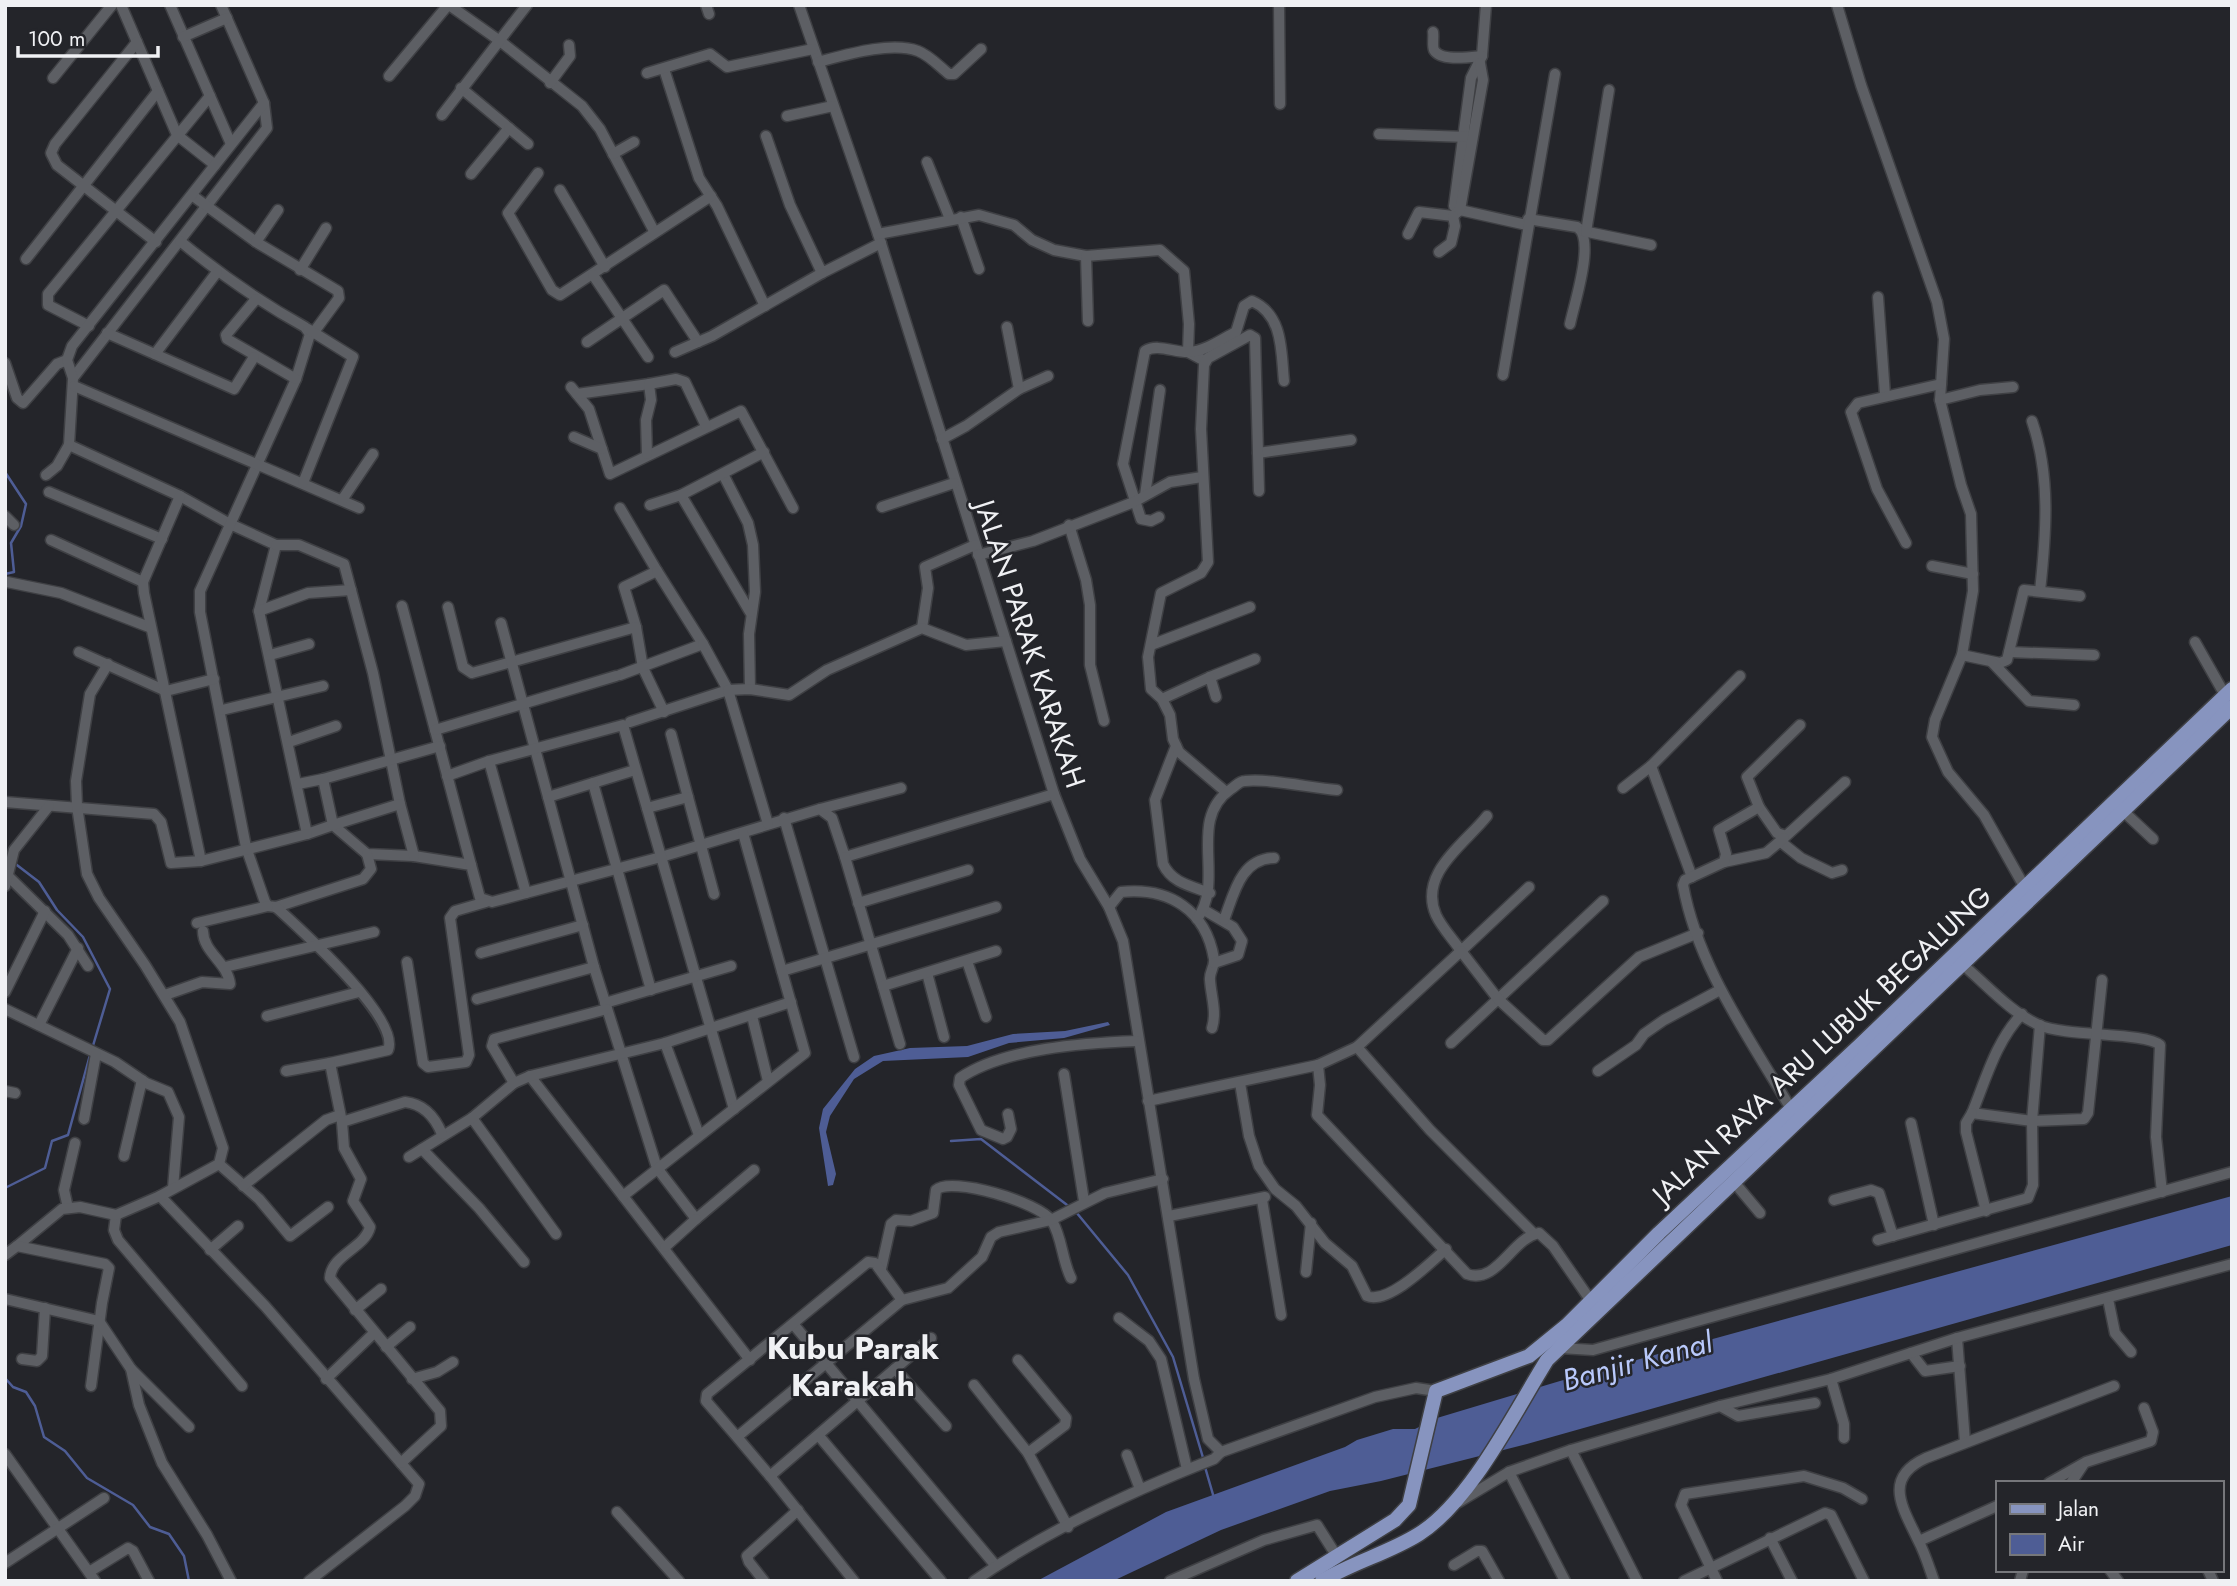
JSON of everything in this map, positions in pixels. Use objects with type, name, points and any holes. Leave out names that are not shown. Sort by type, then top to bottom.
[{"type":"main road","name":"JALAN RAYA ARU LUBUK BEGALUNG","points":[[1322,1581],[1419,1534],[1450,1507],[1473,1479],[1547,1360],[1734,1182],[1741,1165],[1791,1109],[1864,1051],[2024,886],[2171,745],[2230,697]]},
{"type":"main road","name":"JALAN RAYA ARU LUBUK BEGALUNG","points":[[1436,1391],[1529,1356],[1962,964],[2182,755],[2230,697]]},
{"type":"main road","points":[[2171,745],[2182,755]]},
{"type":"main road","points":[[1297,1581],[1381,1528],[1409,1505],[1430,1405],[1436,1391]]},
{"type":"street","points":[[53,78],[111,5]]},
{"type":"street","points":[[121,5],[177,135],[215,165]]},
{"type":"street","points":[[170,5],[232,144]]},
{"type":"street","points":[[74,382],[107,333],[264,135],[268,120],[264,103],[220,5]]},
{"type":"street","points":[[389,76],[449,5],[500,41],[582,106],[613,154],[654,232]]},
{"type":"street","points":[[442,115],[527,5]]},
{"type":"street","name":"JALAN PARAK KARAKAH","points":[[799,5],[879,239],[1054,794],[1080,859],[1109,907],[1123,941],[1194,1379],[1208,1439],[1218,1455]]},
{"type":"street","points":[[1279,5],[1280,104]]},
{"type":"street","points":[[1439,252],[1451,243],[1455,226],[1454,206],[1468,137],[1471,78],[1481,59],[1486,5]]},
{"type":"street","points":[[1837,5],[1861,85],[1937,302],[1944,339],[1940,400],[1961,485],[1972,514],[1973,591],[1962,655],[1935,720],[1933,737],[1948,772],[1984,814],[2024,886]]},
{"type":"street","points":[[183,37],[226,18]]},
{"type":"street","points":[[1433,32],[1437,53],[1481,59]]},
{"type":"street","points":[[137,42],[55,144],[51,153],[57,165],[156,242]]},
{"type":"street","points":[[550,83],[570,56],[569,45]]},
{"type":"street","points":[[818,62],[864,51],[904,48],[919,51],[949,74],[954,74],[981,49]]},
{"type":"street","points":[[647,73],[710,54],[727,67],[813,49]]},
{"type":"street","points":[[664,69],[699,178],[711,196],[765,306]]},
{"type":"street","points":[[1503,375],[1527,222],[1555,74]]},
{"type":"street","points":[[461,88],[528,144]]},
{"type":"street","points":[[1570,324],[1586,246],[1584,232],[1609,90]]},
{"type":"street","points":[[26,259],[158,91]]},
{"type":"street","points":[[89,326],[48,305],[48,294],[210,96]]},
{"type":"street","points":[[46,475],[57,466],[69,445],[74,382],[67,360],[72,346],[264,103]]},
{"type":"street","points":[[787,116],[833,106]]},
{"type":"street","points":[[471,174],[509,128]]},
{"type":"street","points":[[1380,134],[1468,137]]},
{"type":"street","points":[[766,136],[790,205],[822,273]]},
{"type":"street","points":[[613,154],[634,142]]},
{"type":"street","points":[[927,162],[979,269]]},
{"type":"street","points":[[538,173],[511,208],[509,218],[556,295],[593,275],[711,196]]},
{"type":"street","points":[[560,190],[605,267]]},
{"type":"street","points":[[193,196],[256,242],[338,291],[339,295],[309,330],[296,379],[205,577],[199,603],[222,710],[246,847],[272,907],[320,947],[359,992],[380,1018],[390,1046],[388,1049],[285,1072]]},
{"type":"street","points":[[256,242],[278,210]]},
{"type":"street","points":[[1408,234],[1419,212],[1577,227],[1584,232],[1651,245]]},
{"type":"street","points":[[676,352],[765,306],[879,239],[955,218],[979,215],[997,218],[1054,250],[1086,256],[1160,250],[1181,266],[1185,279],[1189,324],[1188,352]]},
{"type":"street","points":[[300,270],[326,228]]},
{"type":"street","points":[[180,241],[217,272],[256,299],[353,357],[303,483]]},
{"type":"street","points":[[1086,256],[1088,321]]},
{"type":"street","points":[[155,354],[217,272]]},
{"type":"street","points":[[593,275],[648,357]]},
{"type":"street","points":[[587,342],[664,290],[698,342]]},
{"type":"street","points":[[1878,297],[1885,395]]},
{"type":"street","points":[[256,299],[226,337],[254,357],[296,379]]},
{"type":"street","points":[[1159,517],[1143,520],[1134,502],[1123,464],[1144,355],[1150,348],[1188,352],[1203,349],[1236,332],[1244,306],[1252,301],[1261,306],[1279,330],[1284,381]]},
{"type":"street","points":[[1007,327],[1019,389]]},
{"type":"street","points":[[107,333],[234,389],[254,357]]},
{"type":"street","points":[[1205,361],[1246,335],[1255,338],[1259,491]]},
{"type":"street","points":[[1188,352],[1205,361]]},
{"type":"street","points":[[5,363],[17,398],[23,403],[57,364],[67,360]]},
{"type":"street","points":[[1205,361],[1202,384],[1202,477],[1208,562],[1201,573],[1161,593],[1148,676],[1151,689],[1162,699],[1170,715],[1176,746],[1155,800],[1163,864],[1178,881],[1210,893]]},
{"type":"street","points":[[942,439],[966,426],[1019,389],[1048,376]]},
{"type":"street","points":[[706,426],[682,381],[574,391],[589,409],[610,474],[741,411],[793,508]]},
{"type":"street","points":[[74,382],[359,508]]},
{"type":"street","points":[[647,454],[646,420],[651,400],[649,384]]},
{"type":"street","points":[[1906,543],[1877,489],[1852,412],[1858,402],[1941,384]]},
{"type":"street","points":[[1940,400],[1980,390],[2013,387]]},
{"type":"street","points":[[1144,495],[1160,390]]},
{"type":"street","points":[[2032,422],[2040,446],[2046,530],[2040,592]]},
{"type":"street","points":[[574,437],[602,449]]},
{"type":"street","points":[[1258,453],[1351,440]]},
{"type":"street","points":[[69,445],[180,496],[230,524],[276,545],[299,545],[344,564],[414,856]]},
{"type":"street","points":[[650,505],[681,495],[764,452]]},
{"type":"street","points":[[342,500],[373,454]]},
{"type":"street","points":[[723,474],[751,534],[755,592],[750,612],[750,689]]},
{"type":"street","points":[[922,628],[928,588],[925,567],[976,550],[1033,541],[1134,502],[1170,482],[1202,477]]},
{"type":"street","points":[[881,507],[954,483]]},
{"type":"street","points":[[49,492],[162,539]]},
{"type":"street","points":[[681,495],[750,612]]},
{"type":"street","points":[[180,496],[144,582],[149,627],[166,691],[201,861]]},
{"type":"street","points":[[620,508],[728,690],[768,824]]},
{"type":"street","points":[[5,516],[14,525]]},
{"type":"street","points":[[1069,525],[1086,580],[1090,605],[1090,665],[1104,721]]},
{"type":"street","points":[[51,540],[144,582]]},
{"type":"street","points":[[276,545],[275,560],[260,598],[259,611],[299,784],[307,834]]},
{"type":"street","points":[[1932,566],[1973,573]]},
{"type":"street","points":[[657,572],[624,587],[636,627],[643,668],[664,712]]},
{"type":"street","points":[[7,582],[61,593],[149,627]]},
{"type":"street","points":[[259,611],[308,593],[351,590]]},
{"type":"street","points":[[1962,655],[2003,663],[2009,652],[2022,592],[2080,596]]},
{"type":"street","points":[[401,606],[480,898],[486,902]]},
{"type":"street","points":[[447,607],[466,672],[513,664],[636,627]]},
{"type":"street","points":[[1151,645],[1250,607]]},
{"type":"street","points":[[501,623],[619,1052],[657,1168],[696,1219]]},
{"type":"street","points":[[630,722],[728,690],[750,689],[789,695],[827,670],[922,628],[966,645],[1006,641]]},
{"type":"street","points":[[2195,642],[2230,697]]},
{"type":"street","points":[[270,655],[309,644]]},
{"type":"street","points":[[435,730],[618,676],[703,645]]},
{"type":"street","points":[[79,652],[166,691],[214,679]]},
{"type":"street","points":[[2009,652],[2094,655]]},
{"type":"street","points":[[1162,699],[1255,659]]},
{"type":"street","points":[[1990,660],[2029,701],[2074,705]]},
{"type":"street","points":[[108,664],[95,684],[86,713],[76,781],[86,866],[93,889],[165,995],[180,1022],[223,1140],[219,1164]]},
{"type":"street","points":[[1623,788],[1651,766],[1740,676]]},
{"type":"street","points":[[1210,677],[1216,697]]},
{"type":"street","points":[[222,710],[323,686]]},
{"type":"street","points":[[447,776],[489,761],[623,725],[734,1109]]},
{"type":"street","points":[[1800,725],[1748,777],[1759,807],[1777,833],[1813,865],[1832,873],[1842,870]]},
{"type":"street","points":[[289,742],[336,726]]},
{"type":"street","points":[[671,734],[713,894]]},
{"type":"street","points":[[299,784],[440,746]]},
{"type":"street","points":[[1176,746],[1226,792]]},
{"type":"street","points":[[489,761],[526,892]]},
{"type":"street","points":[[1651,766],[1692,877]]},
{"type":"street","points":[[548,797],[635,769]]},
{"type":"street","points":[[165,995],[204,981],[229,986],[231,981],[225,967],[205,944],[200,927],[363,879],[371,869],[367,855],[333,825],[323,779]]},
{"type":"street","points":[[1212,1028],[1214,1014],[1209,976],[1214,963],[1200,914],[1210,893],[1208,831],[1219,800],[1226,792],[1247,780],[1337,790]]},
{"type":"street","points":[[1791,1109],[1743,1034],[1720,990],[1683,887],[1685,880],[1724,862],[1766,853],[1845,782]]},
{"type":"street","points":[[593,783],[651,990]]},
{"type":"street","points":[[407,962],[423,1063],[428,1067],[466,1062],[468,1055],[450,918],[455,911],[571,882],[743,833],[784,818],[901,788]]},
{"type":"street","points":[[845,857],[1054,794]]},
{"type":"street","points":[[647,808],[688,797]]},
{"type":"street","points":[[5,803],[77,806],[154,814],[162,822],[171,863],[201,861],[246,847],[307,834],[400,804]]},
{"type":"street","points":[[49,806],[14,850],[8,877],[45,911],[78,948],[88,966]]},
{"type":"street","points":[[1724,862],[1726,854],[1719,830],[1759,807]]},
{"type":"street","points":[[820,809],[832,818],[900,1044]]},
{"type":"street","points":[[2122,810],[2153,839]]},
{"type":"street","points":[[1487,816],[1465,843],[1447,857],[1432,892],[1436,916],[1499,999],[1543,1040],[1548,1040],[1639,957],[1698,933]]},
{"type":"street","points":[[784,818],[854,1056]]},
{"type":"street","points":[[623,1196],[805,1053],[743,833]]},
{"type":"street","points":[[367,855],[414,856],[471,865]]},
{"type":"street","points":[[1224,920],[1241,875],[1250,866],[1266,858],[1275,858]]},
{"type":"street","points":[[858,903],[968,870]]},
{"type":"street","points":[[1149,1101],[1318,1065],[1357,1047],[1529,887]]},
{"type":"street","points":[[1109,907],[1121,891],[1147,891],[1171,896],[1200,914],[1224,920],[1240,934],[1241,951],[1233,958],[1214,963]]},
{"type":"street","points":[[1451,1043],[1603,901]]},
{"type":"street","points":[[782,971],[996,907]]},
{"type":"street","points":[[5,992],[45,911]]},
{"type":"street","points":[[481,953],[583,925]]},
{"type":"street","points":[[225,967],[320,947],[374,932]]},
{"type":"street","points":[[39,1026],[78,948]]},
{"type":"street","points":[[883,986],[996,951]]},
{"type":"street","points":[[967,961],[986,1017]]},
{"type":"street","points":[[1962,964],[2021,1014],[2040,1025],[2098,1036],[2140,1037],[2160,1045],[2156,1137],[2162,1192]]},
{"type":"street","points":[[514,1083],[492,1046],[494,1039],[731,966]]},
{"type":"street","points":[[477,999],[594,967]]},
{"type":"street","points":[[927,974],[944,1037]]},
{"type":"street","points":[[1972,1113],[2032,1121],[2078,1121],[2087,1117],[2098,1036],[2102,980]]},
{"type":"street","points":[[1598,1071],[1636,1045],[1644,1034],[1664,1020],[1720,990]]},
{"type":"street","points":[[267,1016],[359,992]]},
{"type":"street","points":[[409,1157],[471,1118],[514,1083],[530,1076],[619,1052],[665,1043],[791,1002]]},
{"type":"street","points":[[5,1009],[168,1092],[179,1117],[173,1188]]},
{"type":"street","points":[[1986,1211],[1966,1123],[1999,1046],[2021,1014]]},
{"type":"street","points":[[752,1016],[768,1081]]},
{"type":"street","points":[[1878,1240],[2024,1202],[2030,1196],[2032,1121],[2040,1025]]},
{"type":"street","points":[[1009,1114],[1011,1129],[1007,1137],[1003,1139],[981,1130],[959,1085],[960,1078],[997,1059],[1020,1054],[1100,1042],[1138,1041]]},
{"type":"street","points":[[665,1043],[692,1123],[699,1135]]},
{"type":"street","points":[[1357,1047],[1430,1130],[1534,1234],[1543,1235],[1591,1301]]},
{"type":"street","points":[[84,1119],[91,1052]]},
{"type":"street","points":[[330,1062],[344,1148],[361,1179],[353,1201],[370,1227],[363,1239],[335,1264],[330,1278],[440,1411],[442,1419],[441,1426],[401,1463]]},
{"type":"street","points":[[1318,1065],[1320,1085],[1317,1115],[1467,1273],[1480,1276],[1492,1270],[1534,1234]]},
{"type":"street","points":[[1064,1074],[1076,1206]]},
{"type":"street","points":[[530,1076],[750,1360]]},
{"type":"street","points":[[124,1156],[142,1080]]},
{"type":"street","points":[[1240,1083],[1249,1136],[1259,1166],[1275,1189],[1311,1223],[1325,1242],[1352,1266],[1370,1298],[1402,1286],[1446,1249]]},
{"type":"street","points":[[243,1186],[326,1120],[341,1119],[405,1102],[414,1103],[426,1109],[442,1134]]},
{"type":"street","points":[[471,1118],[556,1234]]},
{"type":"street","points":[[1912,1124],[1934,1225]]},
{"type":"street","points":[[68,1208],[64,1190],[75,1143]]},
{"type":"street","points":[[422,1149],[479,1208],[524,1262]]},
{"type":"street","points":[[219,1164],[259,1199],[290,1236],[328,1207]]},
{"type":"street","points":[[5,1255],[59,1211],[68,1208],[116,1214],[160,1196],[219,1164]]},
{"type":"street","points":[[665,1247],[754,1170]]},
{"type":"street","points":[[1560,1348],[1593,1350],[2232,1172]]},
{"type":"street","points":[[737,1437],[902,1300],[948,1288],[982,1257],[993,1235],[1051,1220],[1076,1206],[1163,1179]]},
{"type":"street","points":[[1734,1182],[1760,1213]]},
{"type":"street","points":[[881,1269],[891,1224],[897,1220],[911,1221],[933,1213],[935,1192],[940,1186],[1013,1196],[1041,1210],[1051,1220],[1071,1278]]},
{"type":"street","points":[[1169,1216],[1262,1200],[1275,1189]]},
{"type":"street","points":[[1834,1200],[1871,1190],[1879,1193],[1893,1236]]},
{"type":"street","points":[[160,1196],[265,1306],[419,1484],[415,1496],[312,1580]]},
{"type":"street","points":[[1262,1200],[1280,1315]]},
{"type":"street","points":[[116,1214],[114,1230],[118,1240],[162,1295],[243,1386]]},
{"type":"street","points":[[1306,1272],[1311,1223]]},
{"type":"street","points":[[209,1250],[238,1226]]},
{"type":"street","points":[[17,1246],[108,1266],[109,1275],[99,1321],[91,1386]]},
{"type":"street","points":[[854,1581],[705,1397],[868,1262],[881,1269],[902,1300]]},
{"type":"street","points":[[1450,1507],[1509,1472],[1571,1450],[1720,1406],[1831,1379],[1957,1338],[2232,1264]]},
{"type":"street","points":[[355,1310],[381,1289]]},
{"type":"street","points":[[5,1299],[99,1321],[131,1369],[189,1427]]},
{"type":"street","points":[[2108,1299],[2115,1333],[2131,1352]]},
{"type":"street","points":[[22,1359],[37,1361],[42,1356],[45,1308]]},
{"type":"street","points":[[1119,1318],[1149,1342],[1161,1359],[1189,1469]]},
{"type":"street","points":[[794,1325],[996,1566]]},
{"type":"street","points":[[386,1347],[410,1327]]},
{"type":"street","points":[[326,1379],[374,1333]]},
{"type":"street","points":[[770,1476],[931,1338]]},
{"type":"street","points":[[1957,1338],[1965,1442]]},
{"type":"street","points":[[1911,1353],[1925,1371],[1960,1366]]},
{"type":"street","points":[[1018,1360],[1066,1418],[1065,1425],[1028,1453]]},
{"type":"street","points":[[412,1379],[437,1372],[453,1362]]},
{"type":"street","points":[[131,1369],[139,1405],[162,1463],[207,1535],[231,1581]]},
{"type":"street","points":[[895,1369],[946,1426]]},
{"type":"street","points":[[1831,1379],[1844,1424],[1844,1438]]},
{"type":"street","points":[[974,1385],[1028,1453],[1068,1527]]},
{"type":"street","points":[[1934,1581],[1919,1541],[1900,1503],[1903,1474],[1916,1462],[2114,1385]]},
{"type":"street","points":[[974,1581],[996,1566],[1140,1489],[1218,1455],[1375,1397],[1416,1388],[1436,1391]]},
{"type":"street","points":[[1720,1406],[1738,1416],[1815,1403]]},
{"type":"street","points":[[2052,1481],[2085,1462],[2151,1441],[2153,1432],[2144,1408]]},
{"type":"street","points":[[819,1436],[941,1581]]},
{"type":"street","points":[[1571,1450],[1637,1581]]},
{"type":"street","points":[[5,1454],[92,1576],[128,1548],[133,1550],[149,1581]]},
{"type":"street","points":[[1128,1455],[1140,1489]]},
{"type":"street","points":[[2072,1481],[2085,1462]]},
{"type":"street","points":[[1509,1472],[1565,1581]]},
{"type":"street","points":[[1717,1581],[1681,1505],[1685,1493],[1804,1476],[1843,1488],[1862,1499]]},
{"type":"street","points":[[5,1563],[104,1498]]},
{"type":"street","points":[[1919,1541],[1996,1506]]},
{"type":"street","points":[[765,1581],[749,1562],[748,1554],[798,1510]]},
{"type":"street","points":[[617,1512],[679,1581]]},
{"type":"street","points":[[1684,1581],[1770,1538],[1829,1514],[1864,1581]]},
{"type":"street","points":[[1171,1581],[1264,1540],[1317,1525],[1336,1555]]},
{"type":"street","points":[[1770,1538],[1792,1581]]},
{"type":"street","points":[[1454,1565],[1477,1551],[1482,1551],[1499,1581]]},
{"type":"water","points":[[1108,1022],[1110,1025],[1064,1038],[1009,1043],[968,1057],[883,1061],[854,1079],[830,1116],[826,1132],[836,1174],[833,1185],[828,1186],[819,1128],[823,1109],[855,1069],[874,1056],[910,1048],[967,1046],[1013,1034],[1065,1031]]},
{"type":"water","name":"Banjir Kanal","points":[[2232,1196],[2232,1245],[1527,1444],[1381,1481],[1330,1491],[1221,1530],[1113,1581],[1037,1581],[1166,1512],[1345,1447],[1357,1440],[1393,1429],[1415,1429],[1437,1418],[1560,1381]]},
{"type":"waterway","points":[[5,472],[26,504],[21,526],[11,543],[14,572],[5,574]]},
{"type":"waterway","points":[[13,862],[39,882],[57,910],[83,937],[110,989],[92,1049]]},
{"type":"waterway","points":[[5,1188],[45,1168],[52,1141],[68,1135],[90,1055]]},
{"type":"waterway","points":[[951,1141],[981,1139],[1071,1208]]},
{"type":"waterway","points":[[1076,1212],[1128,1275],[1173,1357],[1204,1461]]},
{"type":"waterway","points":[[5,1378],[13,1387],[26,1392],[35,1406],[44,1437],[65,1451],[87,1478],[133,1505],[150,1527],[169,1534],[184,1556],[189,1581]]},
{"type":"waterway","points":[[1205,1467],[1214,1498]]},
{"type":"district","name":"Kubu Parak Karakah","points":[[853,1366]]}]
